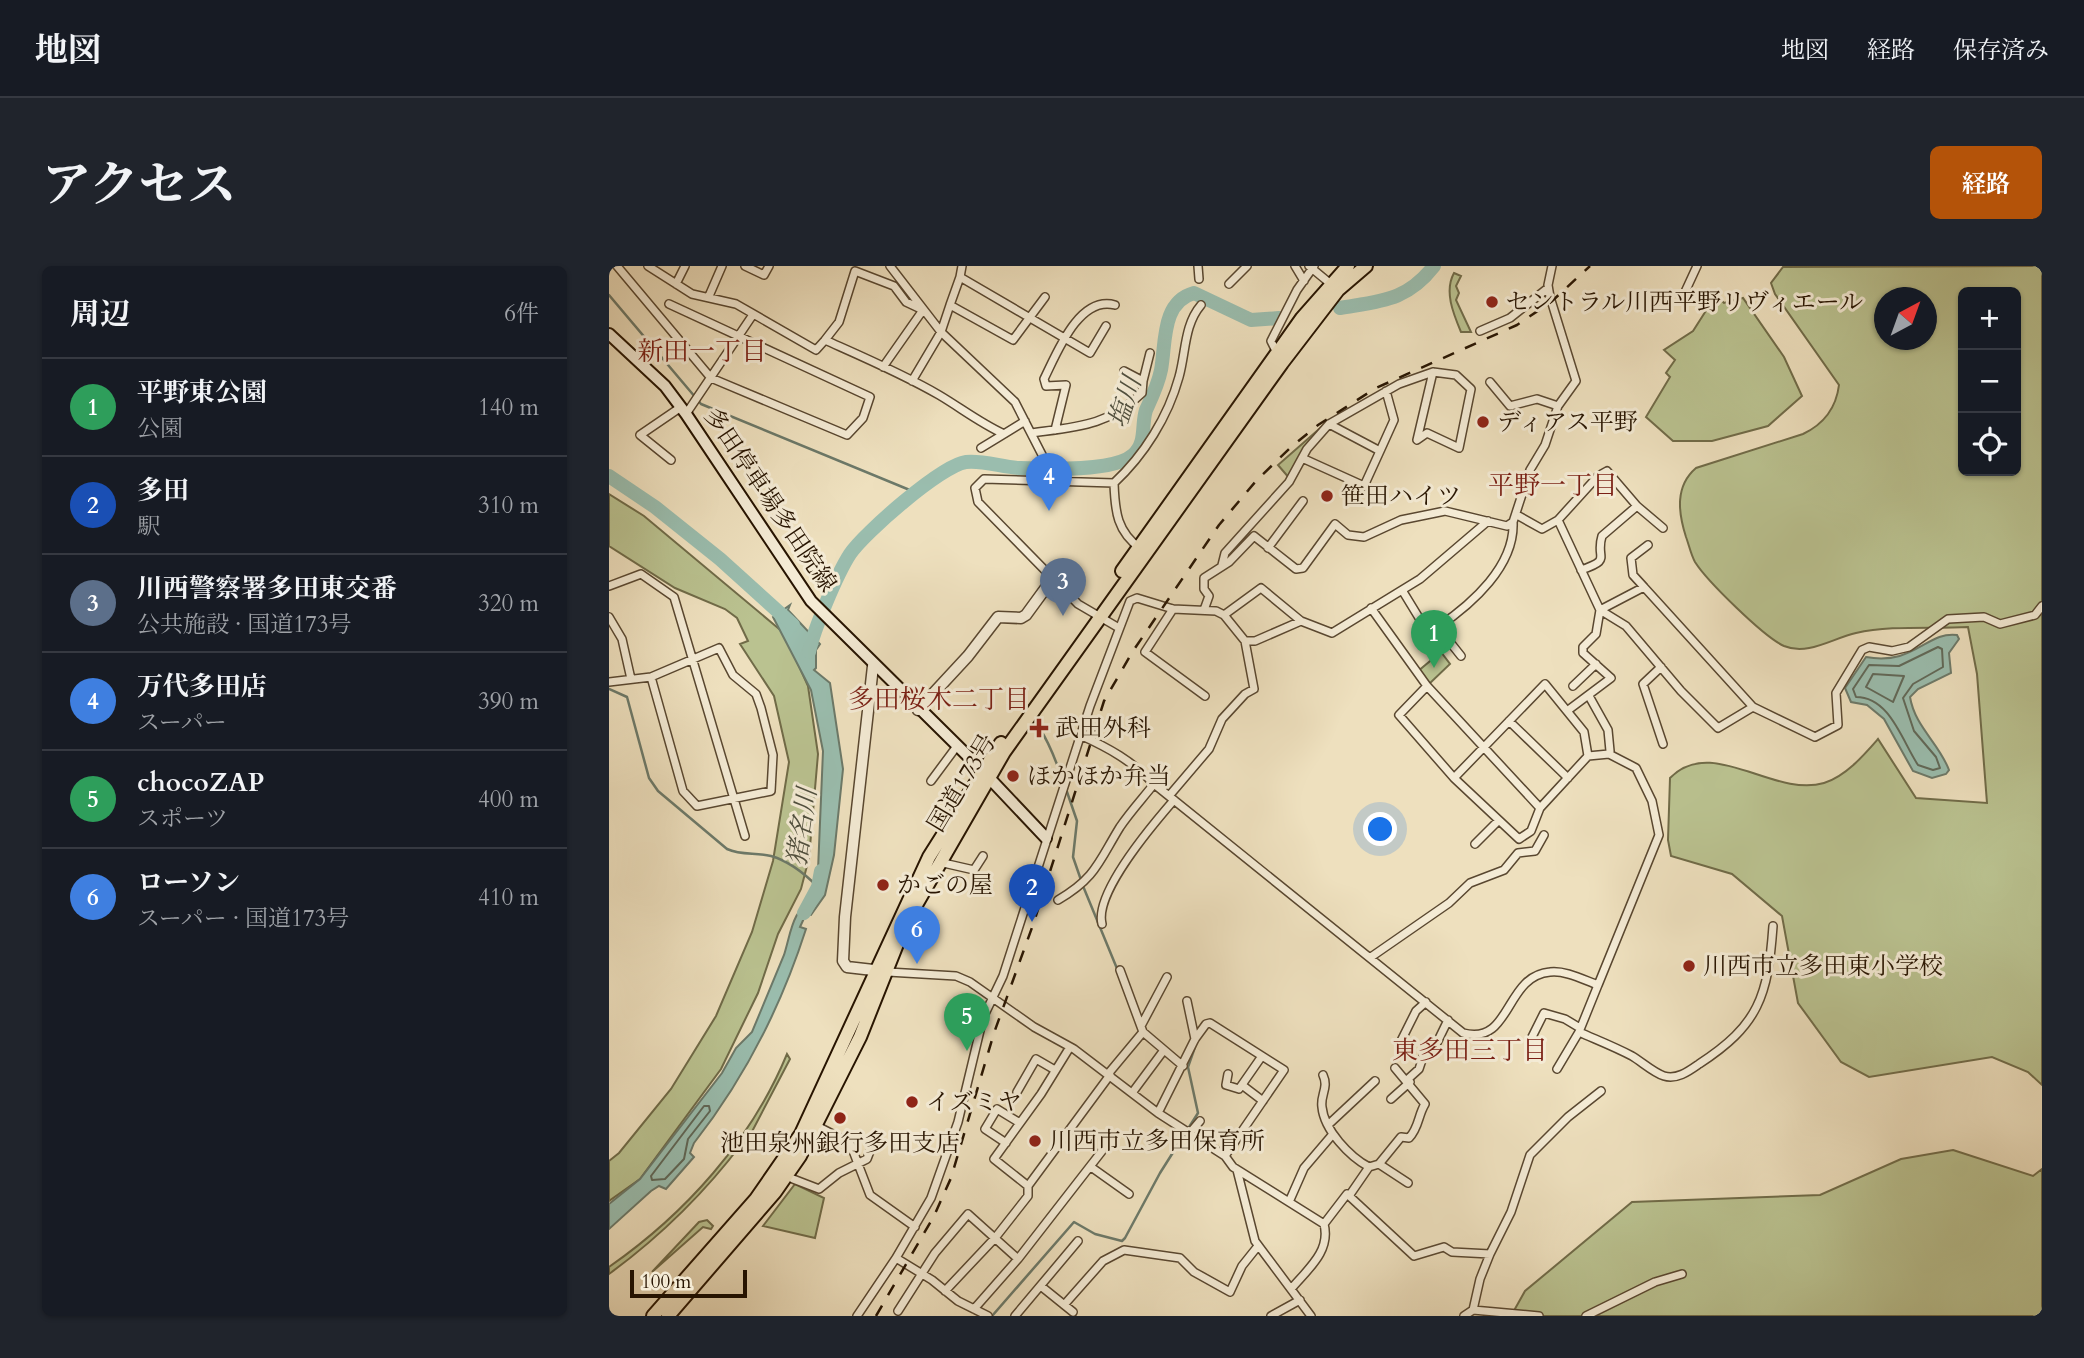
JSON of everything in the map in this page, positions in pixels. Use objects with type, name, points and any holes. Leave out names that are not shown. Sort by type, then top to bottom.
[{"type":"highway","name":"国道173号","points":[[663,1314],[756,1199],[789,1152],[820,1097],[874,971],[929,857],[1096,614],[1348,266]]},
{"type":"highway","name":"国道173号","points":[[1334,287],[1366,266]]},
{"type":"highway","name":"国道173号","points":[[663,1314],[775,1192],[817,1126],[888,972],[905,924],[986,774]]},
{"type":"main road","name":"多田停車場多田院線","points":[[609,334],[665,386],[684,410],[811,601],[873,666],[986,774],[1046,838]]},
{"type":"street","points":[[617,266],[711,378],[847,435],[863,418],[870,397],[669,304]]},
{"type":"street","points":[[648,266],[661,270],[692,294],[736,304],[752,316],[816,349],[839,322],[855,271],[894,286],[906,302],[923,310]]},
{"type":"street","points":[[676,284],[685,266]]},
{"type":"street","points":[[709,296],[722,266]]},
{"type":"street","points":[[745,266],[764,275],[769,266]]},
{"type":"street","points":[[890,266],[941,332],[1015,402],[1056,482]]},
{"type":"street","points":[[912,381],[941,332],[963,266]]},
{"type":"street","points":[[1198,266],[1199,279]]},
{"type":"street","points":[[1229,284],[1247,266]]},
{"type":"street","points":[[1295,266],[1304,281]]},
{"type":"street","points":[[1402,590],[1425,626],[1438,627],[1480,593],[1510,549],[1514,539],[1515,518],[1530,470],[1545,445],[1558,405],[1576,381],[1548,288],[1552,266]]},
{"type":"street","points":[[1685,292],[1697,266]]},
{"type":"street","points":[[1279,358],[1271,341],[1311,267],[1334,287]]},
{"type":"street","points":[[960,277],[1090,353],[1106,326]]},
{"type":"street","points":[[1480,331],[1510,318],[1548,288]]},
{"type":"street","points":[[950,305],[1013,340],[1045,296]]},
{"type":"street","points":[[1055,429],[1066,385],[1046,386],[1044,379],[1065,339],[1089,308],[1106,303],[1115,306]]},
{"type":"street","points":[[1142,550],[1126,538],[1115,514],[1114,483],[1144,448],[1169,407],[1180,375],[1191,317],[1201,305]]},
{"type":"street","points":[[883,367],[923,310]]},
{"type":"street","points":[[671,460],[640,435],[684,410],[711,378],[752,316]]},
{"type":"street","points":[[825,340],[912,381],[940,396],[972,419],[1005,434]]},
{"type":"street","points":[[1031,433],[1096,424],[1129,406],[1142,394],[1150,353]]},
{"type":"street","points":[[1124,371],[1143,381]]},
{"type":"street","points":[[1222,565],[1225,553],[1289,482],[1302,458],[1329,424],[1386,391],[1433,372],[1456,375],[1471,389],[1459,448],[1427,433],[1417,440],[1433,372]]},
{"type":"street","points":[[1490,382],[1510,406],[1538,399],[1558,405]]},
{"type":"street","points":[[1302,458],[1364,486],[1394,420],[1386,391]]},
{"type":"street","points":[[981,448],[1025,421]]},
{"type":"street","points":[[1329,424],[1380,451]]},
{"type":"street","points":[[1515,518],[1542,529],[1558,520],[1598,476],[1607,471],[1637,506],[1663,528]]},
{"type":"street","points":[[1114,483],[984,479],[975,488],[978,502],[1078,604],[1119,628]]},
{"type":"street","points":[[1268,548],[1303,501]]},
{"type":"street","points":[[1581,570],[1598,564],[1604,556],[1602,536],[1637,506]]},
{"type":"street","points":[[1204,610],[1209,596],[1204,578],[1229,562],[1254,536],[1296,569],[1303,568],[1335,524],[1347,535],[1364,537],[1401,520],[1445,511],[1507,526],[1515,518]]},
{"type":"street","points":[[1558,520],[1600,610],[1626,625],[1661,667],[1718,727],[1753,707]]},
{"type":"street","points":[[1224,615],[1261,588],[1301,621],[1332,633],[1420,579],[1488,522]]},
{"type":"street","points":[[1648,545],[1631,558],[1633,575],[1753,707],[1815,737],[1838,725],[1836,693],[1862,650],[1870,647],[1892,651],[1909,647],[1948,619],[1984,617],[2000,624],[2035,615],[2042,606]]},
{"type":"street","points":[[609,586],[641,574],[674,597],[745,836]]},
{"type":"street","points":[[918,710],[968,656],[998,617],[1021,618],[1026,615],[1053,578]]},
{"type":"street","points":[[1600,610],[1644,587]]},
{"type":"street","points":[[857,1316],[896,1258],[931,1198],[950,1147],[983,1018],[993,998],[1080,735],[1130,601],[1137,598],[1173,609],[1204,610],[1224,615],[1245,641],[1254,690],[1245,694],[1222,719],[1209,749],[1122,868],[1102,909],[1102,924]]},
{"type":"street","points":[[1371,608],[1427,686],[1482,749],[1541,808]]},
{"type":"street","points":[[1173,609],[1145,652],[1205,696]]},
{"type":"street","points":[[1567,711],[1611,678],[1583,653],[1583,647],[1596,634],[1600,610]]},
{"type":"street","points":[[609,617],[622,639],[631,679]]},
{"type":"street","points":[[1245,641],[1255,642],[1301,621]]},
{"type":"street","points":[[1438,627],[1461,656]]},
{"type":"street","points":[[609,682],[651,677],[719,648],[733,675],[755,694],[761,708],[773,755],[771,791],[697,806],[683,791],[651,677]]},
{"type":"street","points":[[1573,686],[1596,664]]},
{"type":"street","points":[[873,666],[845,917],[843,961],[846,967],[956,976],[970,982],[1109,1074],[1158,1113],[1225,1156],[1237,1169],[1324,1224],[1328,1238],[1322,1252],[1291,1289]]},
{"type":"street","points":[[1661,667],[1643,684],[1663,744]]},
{"type":"street","points":[[1454,778],[1545,684],[1584,732],[1588,756]]},
{"type":"street","points":[[1427,686],[1399,715],[1454,778],[1518,839],[1531,831],[1541,808],[1588,756],[1609,754],[1636,768],[1652,801],[1659,835],[1579,1030],[1557,1069]]},
{"type":"street","points":[[1589,696],[1608,730],[1610,751]]},
{"type":"street","points":[[1510,721],[1568,778]]},
{"type":"street","points":[[1080,735],[1112,750],[1135,765],[1154,784],[1464,1033],[1477,1037],[1487,1035],[1495,1028],[1523,985],[1534,977],[1551,972],[1598,985]]},
{"type":"street","points":[[931,782],[957,746]]},
{"type":"street","points":[[1064,900],[1085,884],[1109,851],[1121,827],[1154,784]]},
{"type":"street","points":[[1475,844],[1499,821]]},
{"type":"street","points":[[1371,957],[1449,903],[1470,883],[1504,870],[1518,853],[1535,851],[1544,835]]},
{"type":"street","points":[[939,862],[974,870],[983,856]]},
{"type":"street","points":[[1529,1041],[1544,1013],[1565,1019],[1579,1030],[1618,1048],[1665,1077],[1680,1076],[1726,1047],[1756,1012],[1761,1002],[1771,957],[1773,926]]},
{"type":"street","points":[[1120,970],[1142,1028],[1183,1066]]},
{"type":"street","points":[[946,1291],[995,1238],[1028,1196],[1028,1186],[1142,1028],[1167,977]]},
{"type":"street","points":[[1187,1001],[1195,1040]]},
{"type":"street","points":[[1399,1045],[1416,1012],[1426,1002]]},
{"type":"street","points":[[1391,1100],[1419,1069],[1424,1054],[1431,1055],[1448,1020]]},
{"type":"street","points":[[1158,1113],[1206,1024],[1210,1023],[1284,1070],[1225,1156]]},
{"type":"street","points":[[1028,1186],[993,1159],[1070,1047]]},
{"type":"street","points":[[1132,1093],[1164,1050]]},
{"type":"street","points":[[1229,1074],[1226,1085],[1233,1089],[1241,1085],[1262,1056]]},
{"type":"street","points":[[1017,1092],[1036,1059],[1055,1070]]},
{"type":"street","points":[[1324,1224],[1347,1194],[1349,1196],[1369,1167],[1379,1164],[1401,1137],[1409,1138],[1413,1135],[1419,1120],[1418,1114],[1425,1104],[1409,1081],[1395,1068]]},
{"type":"street","points":[[1323,1075],[1326,1091],[1322,1108],[1333,1134],[1369,1167]]},
{"type":"street","points":[[1329,1124],[1375,1081]]},
{"type":"street","points":[[1241,1085],[1263,1101]]},
{"type":"street","points":[[1473,1310],[1490,1254],[1511,1212],[1530,1155],[1568,1117],[1601,1091]]},
{"type":"street","points":[[1006,1143],[985,1129],[997,1109],[1020,1123]]},
{"type":"street","points":[[1189,1133],[1200,1121]]},
{"type":"street","points":[[817,1126],[851,1143],[870,1195],[915,1227]]},
{"type":"street","points":[[1289,1202],[1304,1168],[1333,1134]]},
{"type":"street","points":[[793,1179],[819,1189],[839,1173],[867,1159],[872,1146]]},
{"type":"street","points":[[974,1309],[1018,1259],[1102,1151]]},
{"type":"street","points":[[1379,1164],[1408,1183]]},
{"type":"street","points":[[1091,1167],[1129,1194]]},
{"type":"street","points":[[1237,1169],[1258,1246],[1311,1316]]},
{"type":"street","points":[[1349,1196],[1414,1256],[1444,1247],[1452,1252],[1490,1254]]},
{"type":"street","points":[[898,1311],[922,1273],[968,1214],[1018,1259]]},
{"type":"street","points":[[1015,1316],[1042,1287],[1077,1241]]},
{"type":"street","points":[[1065,1305],[1103,1261],[1124,1250],[1180,1258],[1194,1272],[1230,1292],[1242,1266],[1258,1246]]},
{"type":"street","points":[[896,1258],[988,1316]]},
{"type":"street","points":[[1587,1316],[1655,1282],[1682,1274]]},
{"type":"street","points":[[1042,1287],[1073,1312]]},
{"type":"street","points":[[1271,1316],[1300,1300]]},
{"type":"street","points":[[1464,1316],[1473,1310],[1539,1316]]},
{"type":"green space","points":[[2042,266],[2042,1085],[2028,1072],[1992,1057],[1869,1077],[1841,1062],[1798,1003],[1782,916],[1732,874],[1671,856],[1668,840],[1670,778],[1687,766],[1705,763],[1724,765],[1784,782],[1804,785],[1824,783],[1847,770],[1878,739],[1916,798],[1987,803],[1977,674],[1968,627],[1869,631],[1847,635],[1811,648],[1793,649],[1775,641],[1750,620],[1711,582],[1692,556],[1680,509],[1681,491],[1689,475],[1696,468],[1803,434],[1817,426],[1828,415],[1835,401],[1839,385],[1775,294],[1771,283],[1783,267]]},
{"type":"green space","points":[[1454,273],[1461,276],[1456,286],[1459,293],[1456,300],[1471,332],[1461,332],[1453,310],[1450,287]]},
{"type":"green space","points":[[1716,295],[1724,303],[1743,298],[1784,357],[1802,396],[1768,426],[1712,441],[1673,441],[1646,417],[1670,377],[1666,373],[1675,360],[1664,350],[1693,331]]},
{"type":"green space","points":[[1326,423],[1290,479],[1278,465]]},
{"type":"green space","points":[[609,494],[644,516],[784,633],[808,686],[818,754],[809,858],[801,889],[778,934],[758,993],[721,1069],[640,1179],[609,1201],[609,1161],[619,1153],[671,1089],[716,1016],[752,932],[773,861],[789,762],[774,696],[740,644],[748,641],[737,618],[725,609],[675,588],[609,546]]},
{"type":"green space","points":[[1441,652],[1450,664],[1427,686],[1417,672]]},
{"type":"green space","points":[[787,1054],[790,1059],[746,1143],[743,1142],[681,1213],[609,1274],[609,1267],[664,1224],[735,1146],[755,1117]]},
{"type":"green space","points":[[1953,1150],[2033,1176],[2042,1169],[2042,1316],[1511,1316],[1525,1291],[1632,1202],[1820,1195],[1901,1159]]},
{"type":"green space","points":[[795,1184],[824,1198],[815,1238],[763,1226]]},
{"type":"green space","points":[[707,1220],[713,1226],[711,1229],[703,1227],[652,1272],[699,1222]]},
{"type":"water","points":[[790,605],[788,610],[820,644],[816,650],[814,670],[830,683],[843,769],[834,855],[825,895],[811,915],[806,914],[800,927],[806,929],[773,1014],[745,1067],[694,1143],[690,1153],[694,1157],[666,1189],[659,1186],[651,1191],[609,1229],[609,1204],[640,1179],[722,1073],[736,1048],[752,1032],[784,955],[797,914],[817,894],[823,751],[811,690],[773,617]]},
{"type":"water","points":[[1957,635],[1959,639],[1949,653],[1951,673],[1918,689],[1910,697],[1917,717],[1949,770],[1946,774],[1932,778],[1913,771],[1884,719],[1867,705],[1851,702],[1845,688],[1866,657],[1896,657],[1937,638]]},
{"type":"waterway","name":"塩川","points":[[1340,308],[1392,298],[1414,286],[1434,266]]},
{"type":"waterway","name":"塩川","points":[[809,652],[827,602],[850,554],[887,516],[940,475],[966,462],[1019,468],[1079,468],[1111,464],[1133,455],[1140,445],[1146,410],[1160,375],[1170,314],[1183,298],[1194,293],[1251,320],[1279,318]]},
{"type":"waterway","points":[[609,295],[701,404],[917,493]]},
{"type":"waterway","name":"猪名川","points":[[609,476],[655,507],[720,559],[793,625]]},
{"type":"waterway","points":[[609,689],[627,697],[649,778],[658,791],[727,849],[778,858],[796,868],[818,887]]},
{"type":"waterway","points":[[1040,729],[1064,783]]},
{"type":"waterway","points":[[1066,789],[1077,821],[1073,857],[1081,880]]},
{"type":"waterway","name":"猪名川","points":[[804,913],[818,887],[821,871]]},
{"type":"waterway","points":[[1083,886],[1118,971]]},
{"type":"waterway","points":[[992,1316],[1074,1222],[1095,1234],[1122,1241],[1125,1238],[1160,1173],[1198,1113],[1188,1067],[1195,1047]]},
{"type":"railway","points":[[876,1316],[934,1216],[951,1178],[994,1033],[1034,922],[1104,701],[1133,651],[1219,525],[1256,481],[1290,448],[1318,425],[1376,388],[1517,325],[1551,302],[1590,266]]},
{"type":"place","name":"セントラル川西平野リヴィエール","points":[[1492,302]]},
{"type":"place","name":"ディアス平野","points":[[1483,422]]},
{"type":"place","name":"笹田ハイツ","points":[[1327,496]]},
{"type":"place","name":"万代多田店","points":[[1049,511]]},
{"type":"place","name":"川西警察署多田東交番","points":[[1063,616]]},
{"type":"place","name":"平野東公園","points":[[1434,668]]},
{"type":"place","name":"武田外科","points":[[1039,728]]},
{"type":"place","name":"ほかほか弁当","points":[[1013,776]]},
{"type":"place","name":"かごの屋","points":[[883,885]]},
{"type":"place","name":"多田","points":[[1032,922]]},
{"type":"place","name":"ローソン","points":[[917,964]]},
{"type":"place","name":"川西市立多田東小学校","points":[[1689,966]]},
{"type":"place","name":"chocoZAP","points":[[967,1051]]},
{"type":"place","name":"イズミヤ","points":[[912,1102]]},
{"type":"place","name":"池田泉州銀行多田支店","points":[[840,1118]]},
{"type":"place","name":"川西市立多田保育所","points":[[1035,1141]]},
{"type":"district","name":"新田一丁目","points":[[702,351]]},
{"type":"district","name":"平野一丁目","points":[[1553,485]]},
{"type":"district","name":"多田桜木二丁目","points":[[939,699]]},
{"type":"district","name":"東多田三丁目","points":[[1470,1050]]}]
